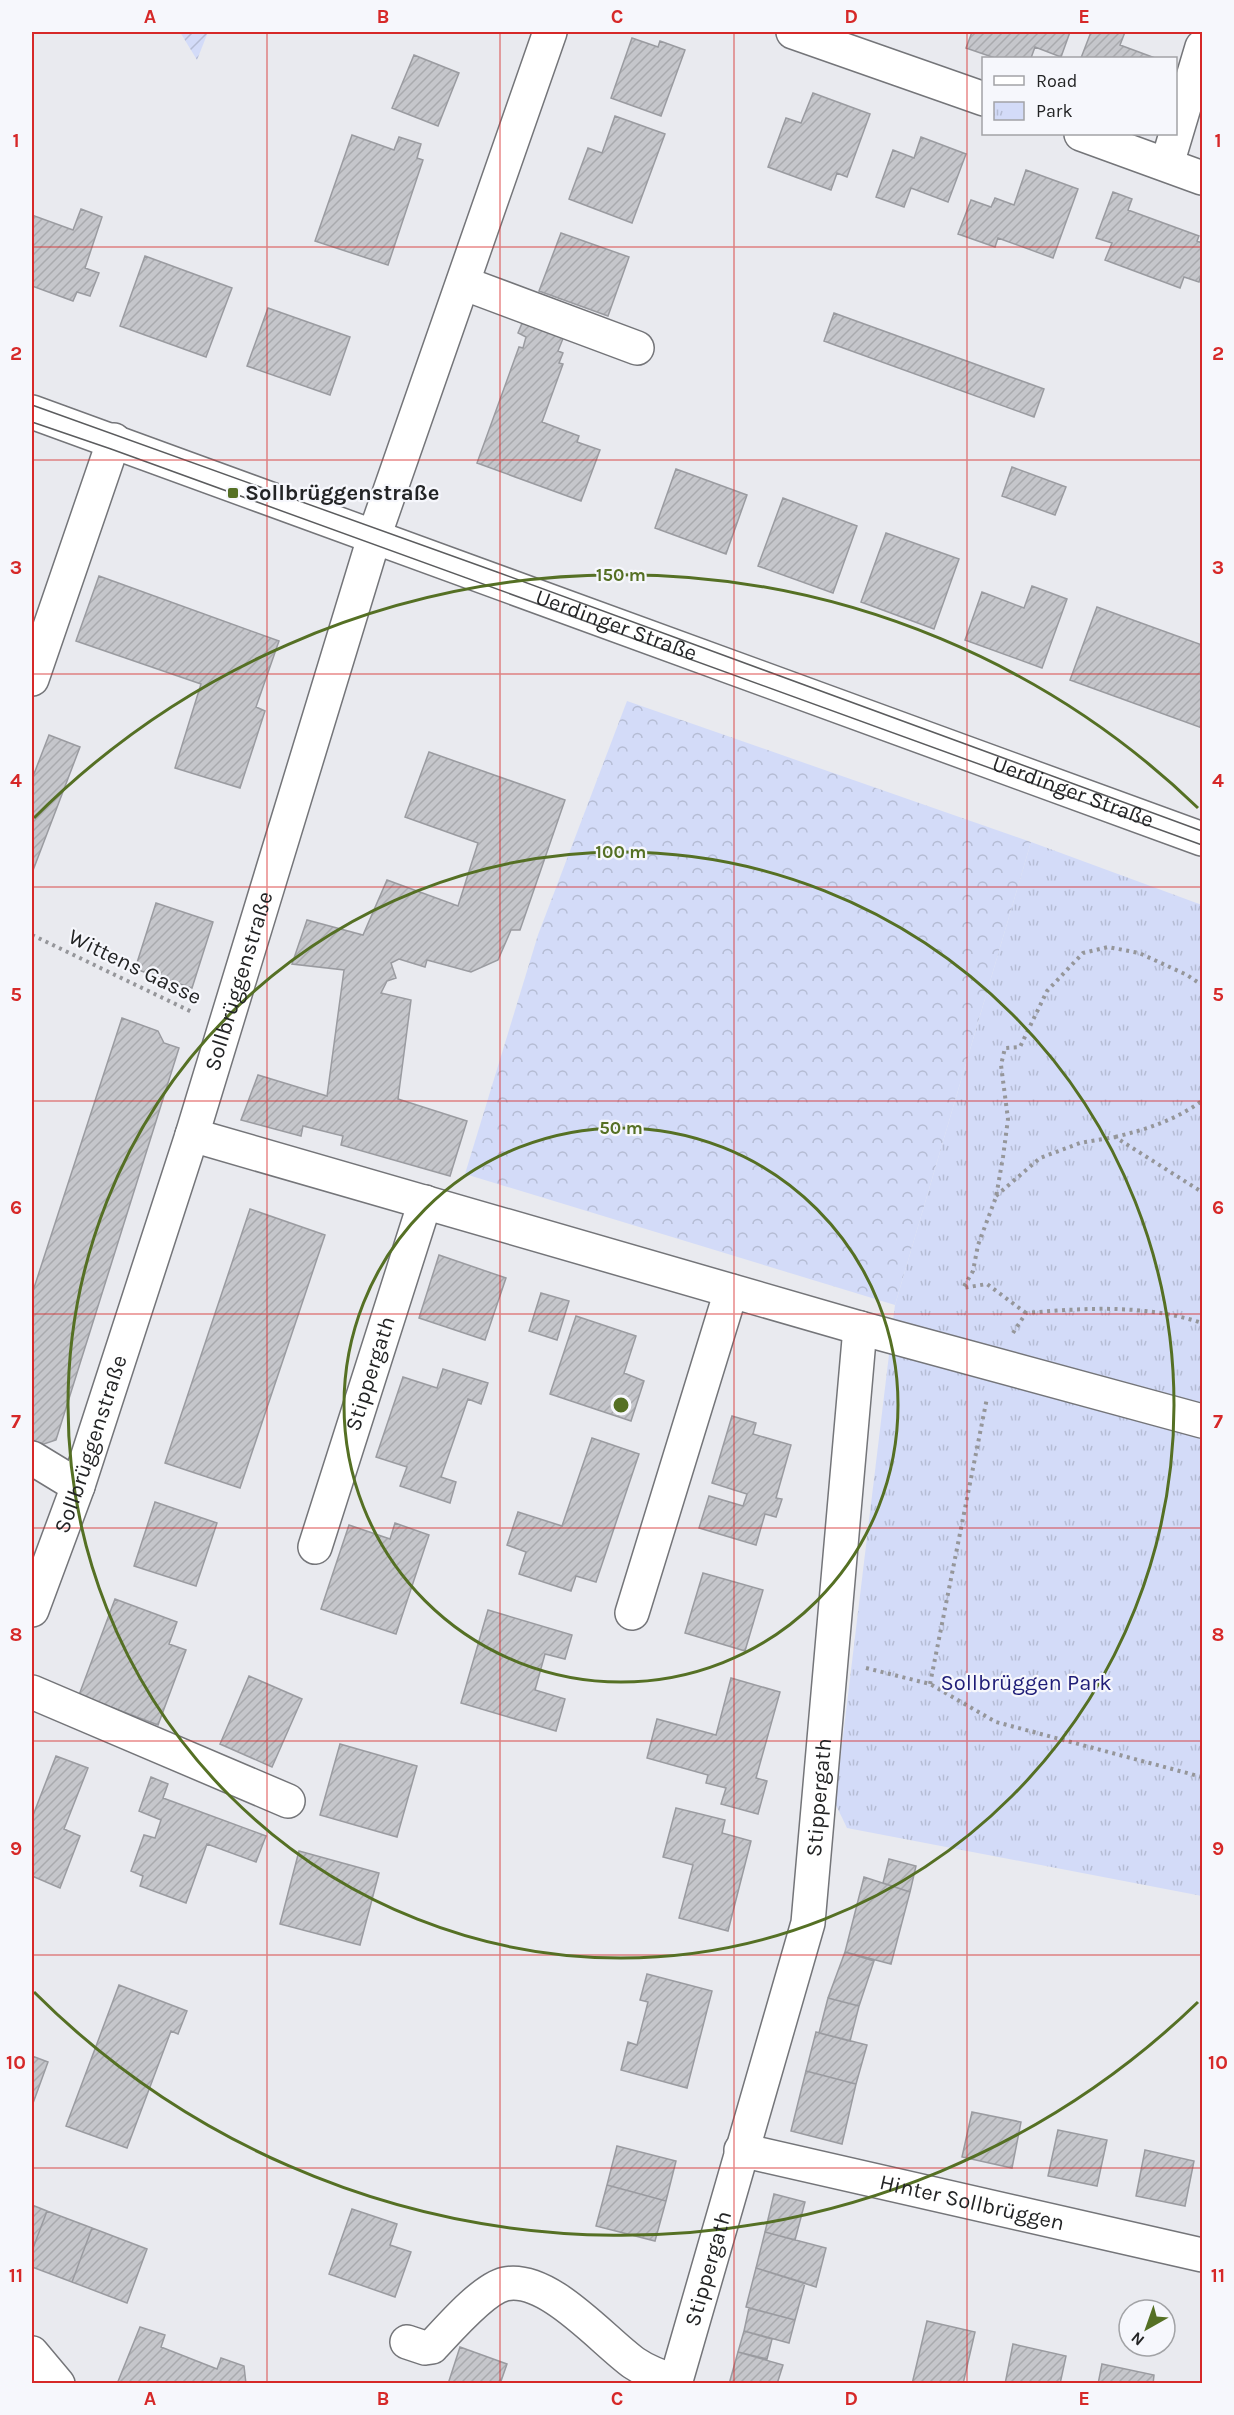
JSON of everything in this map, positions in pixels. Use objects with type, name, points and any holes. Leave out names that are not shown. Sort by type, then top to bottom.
[{"type":"street","name":"Sollbrüggenstraße","points":[[32,1610],[78,1486],[192,1135],[375,536],[550,32]]},
{"type":"street","points":[[794,32],[982,98]]},
{"type":"street","points":[[1177,132],[1203,47]]},
{"type":"street","points":[[1084,135],[1203,178]]},
{"type":"street","points":[[1167,164],[1176,135]]},
{"type":"street","points":[[463,284],[637,348]]},
{"type":"street","name":"Uerdinger Straße","points":[[32,412],[1203,839]]},
{"type":"street","points":[[32,679],[114,440]]},
{"type":"street","points":[[192,1135],[860,1328],[1203,1421]]},
{"type":"street","name":"Stippergath","points":[[315,1547],[425,1202]]},
{"type":"street","points":[[632,1614],[731,1291]]},
{"type":"street","name":"Stippergath","points":[[675,2383],[808,1923],[833,1660],[860,1328]]},
{"type":"street","points":[[32,1458],[78,1486]]},
{"type":"street","points":[[32,1692],[288,1801]]},
{"type":"street","name":"Hinter Sollbrüggen","points":[[741,2150],[1203,2255]]},
{"type":"street","points":[[407,2342],[425,2348],[432,2346],[477,2301],[504,2284],[524,2284],[543,2291],[635,2364],[675,2383]]},
{"type":"street","points":[[32,2353],[58,2384]]},
{"type":"path","name":"Wittens Gasse","points":[[32,935],[225,1028]]},
{"type":"path","points":[[1203,985],[1139,953],[1108,947],[1083,952],[1047,991],[1020,1047],[1005,1048],[1001,1065],[1008,1119],[996,1197],[978,1245],[973,1271],[963,1288],[987,1284],[1026,1313],[1104,1307],[1182,1316],[1203,1323]]},
{"type":"path","points":[[996,1197],[1040,1158],[1080,1143],[1152,1128],[1182,1115],[1203,1101]]},
{"type":"path","points":[[1115,1137],[1203,1192]]},
{"type":"path","points":[[930,1684],[994,1363],[1026,1313]]},
{"type":"path","points":[[833,1660],[930,1684],[996,1722],[1203,1777]]},
{"type":"green space","points":[[180,32],[208,32],[197,60]]},
{"type":"green space","points":[[627,701],[1031,842],[895,1305],[465,1174],[538,935]]},
{"type":"green space","name":"Sollbrüggen Park","points":[[1031,842],[1202,905],[1202,1896],[847,1828],[835,1803],[895,1305]]},
{"type":"building","points":[[972,32],[1070,32],[1061,57],[1035,47],[1031,57],[992,57],[966,48]]},
{"type":"building","points":[[1091,32],[1125,32],[1120,45],[1152,57],[1081,57]]},
{"type":"building","points":[[632,38],[658,47],[660,41],[685,50],[661,116],[611,98]]},
{"type":"building","points":[[414,55],[459,73],[438,126],[392,108]]},
{"type":"building","points":[[813,93],[870,114],[847,177],[837,173],[831,190],[768,167],[786,118],[801,123]]},
{"type":"building","points":[[615,116],[665,134],[632,223],[569,199],[588,148],[602,153]]},
{"type":"building","points":[[352,135],[394,150],[399,137],[421,144],[417,158],[423,160],[388,265],[315,241]]},
{"type":"building","points":[[921,137],[966,154],[948,202],[911,188],[904,207],[876,197],[893,150],[914,158]]},
{"type":"building","points":[[1026,170],[1078,189],[1053,258],[998,238],[995,247],[958,234],[971,200],[991,207],[995,198],[1014,205]]},
{"type":"building","points":[[1113,192],[1132,199],[1128,210],[1199,236],[1197,241],[1202,243],[1202,272],[1199,282],[1184,277],[1180,288],[1105,260],[1112,243],[1096,238]]},
{"type":"building","points":[[81,209],[102,217],[85,268],[99,273],[90,296],[77,292],[73,301],[32,286],[32,215],[73,230]]},
{"type":"building","points":[[561,233],[629,257],[608,316],[539,291]]},
{"type":"building","points":[[145,256],[232,288],[206,357],[120,326]]},
{"type":"building","points":[[268,308],[350,337],[330,395],[247,366]]},
{"type":"building","points":[[834,313],[1044,389],[1034,417],[824,341]]},
{"type":"building","points":[[525,316],[566,331],[558,351],[563,353],[559,363],[563,364],[542,422],[579,436],[577,442],[600,450],[581,501],[477,463],[519,347],[523,348],[526,337],[518,333]]},
{"type":"building","points":[[1012,467],[1066,487],[1055,515],[1002,496]]},
{"type":"building","points":[[676,469],[747,495],[726,554],[655,528]]},
{"type":"building","points":[[783,498],[857,526],[833,593],[758,566]]},
{"type":"building","points":[[886,533],[959,559],[934,629],[861,602]]},
{"type":"building","points":[[99,576],[279,641],[256,707],[265,711],[240,788],[175,768],[201,684],[76,641]]},
{"type":"building","points":[[1032,586],[1067,599],[1042,668],[965,640],[982,592],[1024,608]]},
{"type":"building","points":[[1097,607],[1202,645],[1202,728],[1070,680]]},
{"type":"building","points":[[49,735],[80,747],[32,873],[32,779]]},
{"type":"building","points":[[429,752],[565,800],[520,930],[511,930],[498,960],[471,972],[427,960],[425,967],[399,959],[391,963],[396,978],[387,981],[381,993],[411,1000],[398,1099],[467,1121],[450,1176],[341,1145],[343,1136],[303,1126],[301,1136],[241,1120],[258,1075],[327,1096],[344,970],[292,964],[307,920],[363,935],[387,880],[458,906],[478,843],[405,817]]},
{"type":"building","points":[[156,903],[213,922],[192,988],[135,969]]},
{"type":"building","points":[[122,1018],[158,1031],[164,1043],[179,1048],[56,1440],[41,1445],[32,1439],[32,1294]]},
{"type":"building","points":[[250,1209],[325,1235],[240,1488],[165,1463]]},
{"type":"building","points":[[439,1255],[506,1278],[485,1340],[419,1318]]},
{"type":"building","points":[[541,1293],[569,1301],[557,1340],[529,1331]]},
{"type":"building","points":[[576,1316],[636,1336],[624,1373],[644,1381],[631,1421],[550,1394]]},
{"type":"building","points":[[443,1369],[488,1383],[481,1404],[468,1399],[441,1477],[456,1482],[450,1503],[400,1486],[407,1467],[376,1457],[403,1377],[437,1388]]},
{"type":"building","points":[[732,1416],[756,1423],[753,1434],[791,1445],[776,1498],[782,1499],[776,1517],[765,1514],[756,1545],[699,1528],[709,1496],[743,1506],[747,1494],[712,1483]]},
{"type":"building","points":[[592,1438],[639,1454],[596,1582],[576,1576],[571,1591],[519,1574],[526,1552],[507,1545],[518,1512],[562,1526]]},
{"type":"building","points":[[155,1502],[217,1523],[196,1586],[134,1566]]},
{"type":"building","points":[[395,1523],[429,1535],[396,1634],[321,1609],[349,1525],[390,1539]]},
{"type":"building","points":[[703,1573],[763,1590],[745,1651],[685,1633]]},
{"type":"building","points":[[115,1599],[177,1622],[169,1644],[186,1650],[158,1725],[79,1695]]},
{"type":"building","points":[[488,1610],[572,1635],[565,1659],[545,1654],[535,1690],[565,1699],[556,1731],[461,1703]]},
{"type":"building","points":[[249,1676],[302,1699],[272,1767],[220,1744]]},
{"type":"building","points":[[731,1678],[780,1692],[756,1778],[767,1781],[758,1814],[721,1804],[726,1788],[706,1783],[708,1775],[647,1758],[657,1719],[716,1735]]},
{"type":"building","points":[[340,1744],[417,1766],[397,1837],[320,1815]]},
{"type":"building","points":[[56,1756],[88,1768],[64,1829],[80,1836],[60,1888],[32,1876],[32,1818]]},
{"type":"building","points":[[151,1777],[168,1784],[163,1798],[266,1836],[256,1862],[207,1844],[186,1903],[140,1886],[143,1876],[131,1871],[144,1835],[155,1838],[161,1820],[139,1811]]},
{"type":"building","points":[[676,1808],[725,1820],[722,1833],[751,1841],[728,1931],[679,1918],[693,1865],[663,1857]]},
{"type":"building","points":[[299,1851],[379,1873],[360,1945],[280,1924]]},
{"type":"building","points":[[889,1859],[916,1866],[910,1892],[883,1883]]},
{"type":"building","points":[[864,1877],[910,1892],[891,1964],[845,1952]]},
{"type":"building","points":[[845,1952],[874,1961],[859,2006],[828,1998]]},
{"type":"building","points":[[647,1974],[712,1991],[687,2088],[621,2070],[628,2042],[637,2045],[648,2002],[640,2000]]},
{"type":"building","points":[[119,1985],[187,2011],[178,2034],[171,2031],[127,2148],[66,2126]]},
{"type":"building","points":[[828,1998],[859,2006],[850,2041],[819,2033]]},
{"type":"building","points":[[816,2032],[867,2045],[856,2084],[806,2071]]},
{"type":"building","points":[[32,2056],[48,2062],[32,2106]]},
{"type":"building","points":[[806,2071],[856,2084],[842,2144],[791,2131]]},
{"type":"building","points":[[972,2112],[1021,2122],[1012,2168],[962,2157]]},
{"type":"building","points":[[1058,2130],[1107,2140],[1097,2186],[1048,2176]]},
{"type":"building","points":[[617,2146],[676,2161],[666,2201],[607,2185]]},
{"type":"building","points":[[1145,2150],[1194,2161],[1185,2206],[1136,2196]]},
{"type":"building","points":[[607,2185],[666,2201],[655,2241],[596,2226]]},
{"type":"building","points":[[774,2194],[805,2202],[795,2240],[765,2232]]},
{"type":"building","points":[[32,2205],[47,2211],[32,2251]]},
{"type":"building","points":[[352,2209],[397,2224],[390,2245],[411,2252],[395,2297],[329,2274]]},
{"type":"building","points":[[47,2211],[92,2228],[72,2282],[32,2267],[32,2251]]},
{"type":"building","points":[[92,2228],[147,2249],[127,2303],[72,2282]]},
{"type":"building","points":[[765,2232],[826,2248],[816,2287],[756,2268]]},
{"type":"building","points":[[756,2268],[805,2283],[795,2320],[746,2307]]},
{"type":"building","points":[[749,2308],[795,2320],[789,2343],[744,2331]]},
{"type":"building","points":[[927,2321],[975,2332],[963,2384],[912,2384]]},
{"type":"building","points":[[140,2327],[165,2335],[161,2347],[217,2369],[221,2358],[244,2366],[246,2384],[117,2384]]},
{"type":"building","points":[[744,2331],[772,2339],[767,2359],[738,2352]]},
{"type":"building","points":[[1013,2344],[1066,2356],[1060,2384],[1005,2384]]},
{"type":"building","points":[[460,2347],[507,2364],[500,2384],[448,2384]]},
{"type":"building","points":[[738,2352],[783,2365],[777,2384],[729,2384]]},
{"type":"building","points":[[1102,2364],[1154,2375],[1153,2384],[1098,2384]]},
{"type":"tram line","points":[[32,405],[497,572],[1202,831]]},
{"type":"tram line","points":[[32,422],[1202,845]]},
{"type":"place","name":"Sollbrüggenstraße","points":[[233,493]]}]
